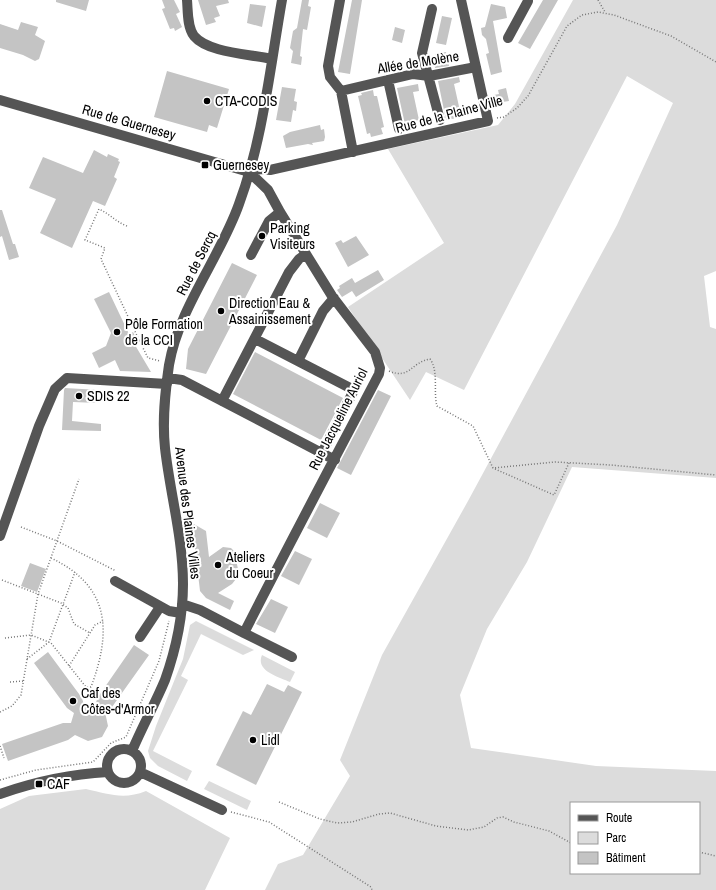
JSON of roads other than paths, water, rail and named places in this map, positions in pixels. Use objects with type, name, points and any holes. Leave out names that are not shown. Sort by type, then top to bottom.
[{"type":"street","points":[[187,0],[190,25],[194,36],[203,44],[213,48],[271,59]]},
{"type":"street","name":"Rue de Sercq","points":[[165,438],[164,419],[170,363],[182,325],[228,231],[249,172],[256,145],[282,0]]},
{"type":"street","points":[[340,0],[328,66],[330,77],[341,91],[353,152]]},
{"type":"street","points":[[462,0],[476,67]]},
{"type":"street","points":[[508,38],[527,0]]},
{"type":"street","points":[[432,10],[422,53],[440,120]]},
{"type":"street","name":"Allée de Molène","points":[[341,91],[413,74],[429,76],[476,67]]},
{"type":"street","name":"Rue de la Plaine Ville","points":[[249,172],[261,169],[270,170],[488,121],[476,67]]},
{"type":"street","points":[[388,80],[399,129]]},
{"type":"street","name":"Rue de Guernesey","points":[[0,100],[249,172]]},
{"type":"street","name":"Rue Jacqueline Auriol","points":[[244,633],[314,494],[335,460],[379,374],[380,368],[375,352],[334,298],[280,212],[268,190],[249,172]]},
{"type":"street","points":[[252,255],[269,221],[280,212]]},
{"type":"street","points":[[222,401],[289,272],[299,259],[306,254]]},
{"type":"street","points":[[298,361],[323,311],[334,298]]},
{"type":"street","points":[[255,339],[354,390],[322,453]]},
{"type":"street","points":[[0,536],[39,426],[55,390],[67,378],[167,381],[182,380],[335,460]]},
{"type":"street","name":"Avenue des Plaines Villes","points":[[132,751],[164,680],[174,648],[183,562],[165,438]]},
{"type":"street","points":[[116,576],[160,607],[178,609],[195,608],[292,657]]},
{"type":"street","points":[[140,637],[160,607]]},
{"type":"street","points":[[127,749],[132,751],[139,758],[140,772],[132,781],[120,783],[110,777],[108,772],[108,760],[115,751],[127,749]]},
{"type":"street","points":[[0,794],[53,780],[108,772]]},
{"type":"street","points":[[140,772],[222,810]]},
{"type":"place","name":"CTA-CODIS","points":[[207,101]]},
{"type":"place","name":"Guernesey","points":[[205,165]]},
{"type":"place","name":"Parking Visiteurs","points":[[262,236]]},
{"type":"place","name":"Direction Eau & Assainissement","points":[[221,311]]},
{"type":"place","name":"Pôle Formation de la CCI","points":[[117,332]]},
{"type":"place","name":"SDIS 22","points":[[79,396]]},
{"type":"place","name":"Ateliers du Coeur","points":[[218,565]]},
{"type":"place","name":"Caf des Côtes-d'Armor","points":[[73,701]]},
{"type":"place","name":"Lidl","points":[[253,740]]},
{"type":"place","name":"CAF","points":[[39,784]]}]
